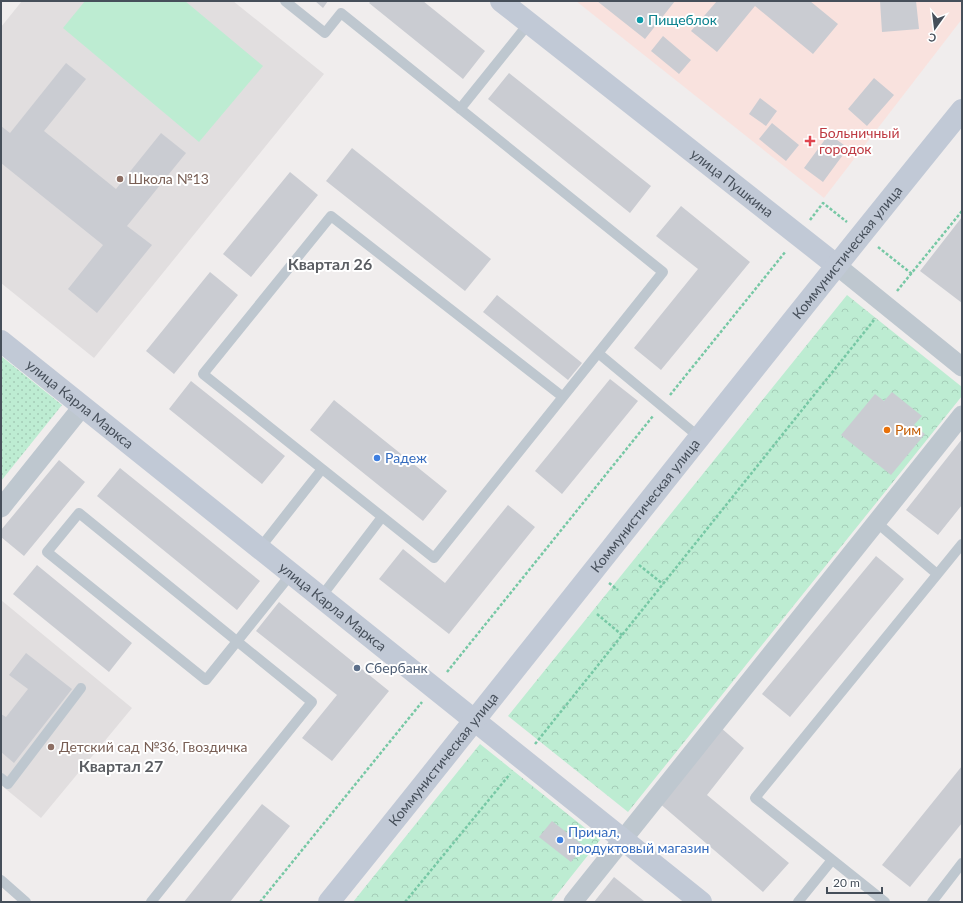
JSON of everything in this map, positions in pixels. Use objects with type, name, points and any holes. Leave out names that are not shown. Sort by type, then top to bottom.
[{"type":"street","name":"улица Пушкина","points":[[501,1],[836,264],[962,367]]},
{"type":"street","name":"Коммунистическая улица","points":[[329,902],[700,438],[836,264],[962,110]]},
{"type":"street","name":"улица Карла Маркса","points":[[1,341],[701,902]]},
{"type":"street","points":[[1,508],[82,407]]},
{"type":"street","points":[[573,902],[962,415]]},
{"type":"lane","points":[[285,1],[325,33],[341,13],[663,272],[598,353],[563,397],[434,558],[203,374],[330,216],[563,397]]},
{"type":"lane","points":[[460,109],[529,24]]},
{"type":"lane","points":[[598,353],[700,438]]},
{"type":"lane","points":[[260,548],[322,469]]},
{"type":"lane","points":[[151,902],[312,702],[238,641],[79,512],[47,552],[206,680],[238,641],[291,574]]},
{"type":"lane","points":[[321,597],[382,517]]},
{"type":"lane","points":[[876,522],[937,574]]},
{"type":"lane","points":[[885,902],[754,798],[962,544]]},
{"type":"lane","points":[[1,778],[8,784],[80,688]]},
{"type":"lane","points":[[798,902],[832,860]]},
{"type":"lane","points":[[932,902],[962,863]]},
{"type":"lane","points":[[1,880],[26,902]]},
{"type":"path","points":[[405,902],[523,759],[962,211]]},
{"type":"path","points":[[639,565],[663,584]]},
{"type":"path","points":[[597,614],[622,635]]},
{"type":"path","points":[[260,902],[425,699]]},
{"type":"shaded area","name":"Школа №13","points":[[22,1],[233,1],[324,74],[94,358],[1,283],[1,27]]},
{"type":"shaded area","name":"Больничный городок","points":[[576,1],[962,1],[962,19],[824,198]]},
{"type":"shaded area","name":"Детский сад №36, Гвоздичка","points":[[1,600],[132,708],[41,818],[1,785]]},
{"type":"green space","points":[[85,1],[185,1],[263,66],[199,142],[63,28]]},
{"type":"green space","points":[[847,295],[962,387],[962,396],[628,812],[508,716]]},
{"type":"green space","points":[[1,356],[62,405],[1,481]]},
{"type":"green space","points":[[480,744],[600,840],[551,902],[353,902]]},
{"type":"building","points":[[315,1],[328,1],[323,8]]},
{"type":"building","points":[[371,1],[423,1],[485,51],[463,79],[369,3]]},
{"type":"building","name":"Пищеблок","points":[[597,1],[675,1],[645,39]]},
{"type":"building","points":[[717,1],[810,1],[838,24],[813,54],[755,6],[717,52],[691,31]]},
{"type":"building","points":[[880,1],[916,1],[919,29],[882,32]]},
{"type":"building","points":[[663,36],[691,60],[679,74],[651,51]]},
{"type":"building","points":[[66,63],[86,79],[44,131],[116,189],[161,133],[186,153],[127,226],[152,245],[97,313],[68,289],[103,245],[1,163],[1,126],[10,133]]},
{"type":"building","points":[[509,73],[651,186],[630,213],[488,99]]},
{"type":"building","points":[[874,78],[894,95],[867,126],[848,109]]},
{"type":"building","points":[[760,98],[777,111],[766,126],[749,114]]},
{"type":"building","points":[[772,123],[799,145],[786,161],[759,139]]},
{"type":"building","points":[[829,134],[848,148],[823,182],[804,168]]},
{"type":"building","points":[[352,148],[491,259],[465,291],[326,181]]},
{"type":"building","points":[[290,172],[318,195],[251,277],[223,254]]},
{"type":"building","points":[[681,206],[750,262],[661,370],[634,348],[698,269],[656,236]]},
{"type":"building","points":[[962,217],[962,303],[920,271]]},
{"type":"building","points":[[210,272],[238,295],[174,374],[146,351]]},
{"type":"building","points":[[497,295],[582,363],[568,380],[483,312]]},
{"type":"building","points":[[610,379],[638,401],[562,494],[535,471]]},
{"type":"building","points":[[191,381],[285,456],[262,484],[169,409]]},
{"type":"building","points":[[892,392],[922,416],[914,425],[925,434],[891,475],[841,435],[875,394],[884,401]]},
{"type":"building","points":[[334,400],[447,491],[423,521],[310,430]]},
{"type":"building","points":[[962,439],[962,505],[938,535],[906,510]]},
{"type":"building","points":[[59,460],[85,482],[24,556],[1,537],[1,530]]},
{"type":"building","points":[[120,468],[260,581],[237,610],[97,496]]},
{"type":"building","points":[[508,505],[535,527],[449,634],[379,579],[403,549],[445,583]]},
{"type":"building","points":[[876,556],[904,579],[790,717],[762,694]]},
{"type":"building","points":[[37,565],[132,643],[109,672],[13,594]]},
{"type":"building","points":[[279,602],[389,691],[332,761],[302,738],[337,695],[256,631]]},
{"type":"building","points":[[26,653],[72,689],[14,763],[1,752],[1,714],[6,717],[28,689],[9,675]]},
{"type":"building","points":[[720,727],[744,748],[707,795],[789,863],[763,892],[658,802]]},
{"type":"building","points":[[962,766],[962,823],[910,887],[882,865]]},
{"type":"building","points":[[262,804],[290,826],[230,902],[184,902]]},
{"type":"building","points":[[552,821],[584,846],[571,862],[539,837]]},
{"type":"building","points":[[614,877],[644,901],[594,902]]},
{"type":"place","name":"Пищеблок","points":[[640,20]]},
{"type":"place","name":"Больничный городок","points":[[810,141]]},
{"type":"place","name":"Школа №13","points":[[120,179]]},
{"type":"place","name":"Рим","points":[[887,430]]},
{"type":"place","name":"Радеж","points":[[377,458]]},
{"type":"place","name":"Сбербанк","points":[[357,668]]},
{"type":"place","name":"Детский сад №36, Гвоздичка","points":[[51,747]]},
{"type":"place","name":"Причал, продуктовый магазин","points":[[560,840]]},
{"type":"district","name":"Квартал 26","points":[[330,264]]},
{"type":"district","name":"Квартал 27","points":[[121,766]]}]
